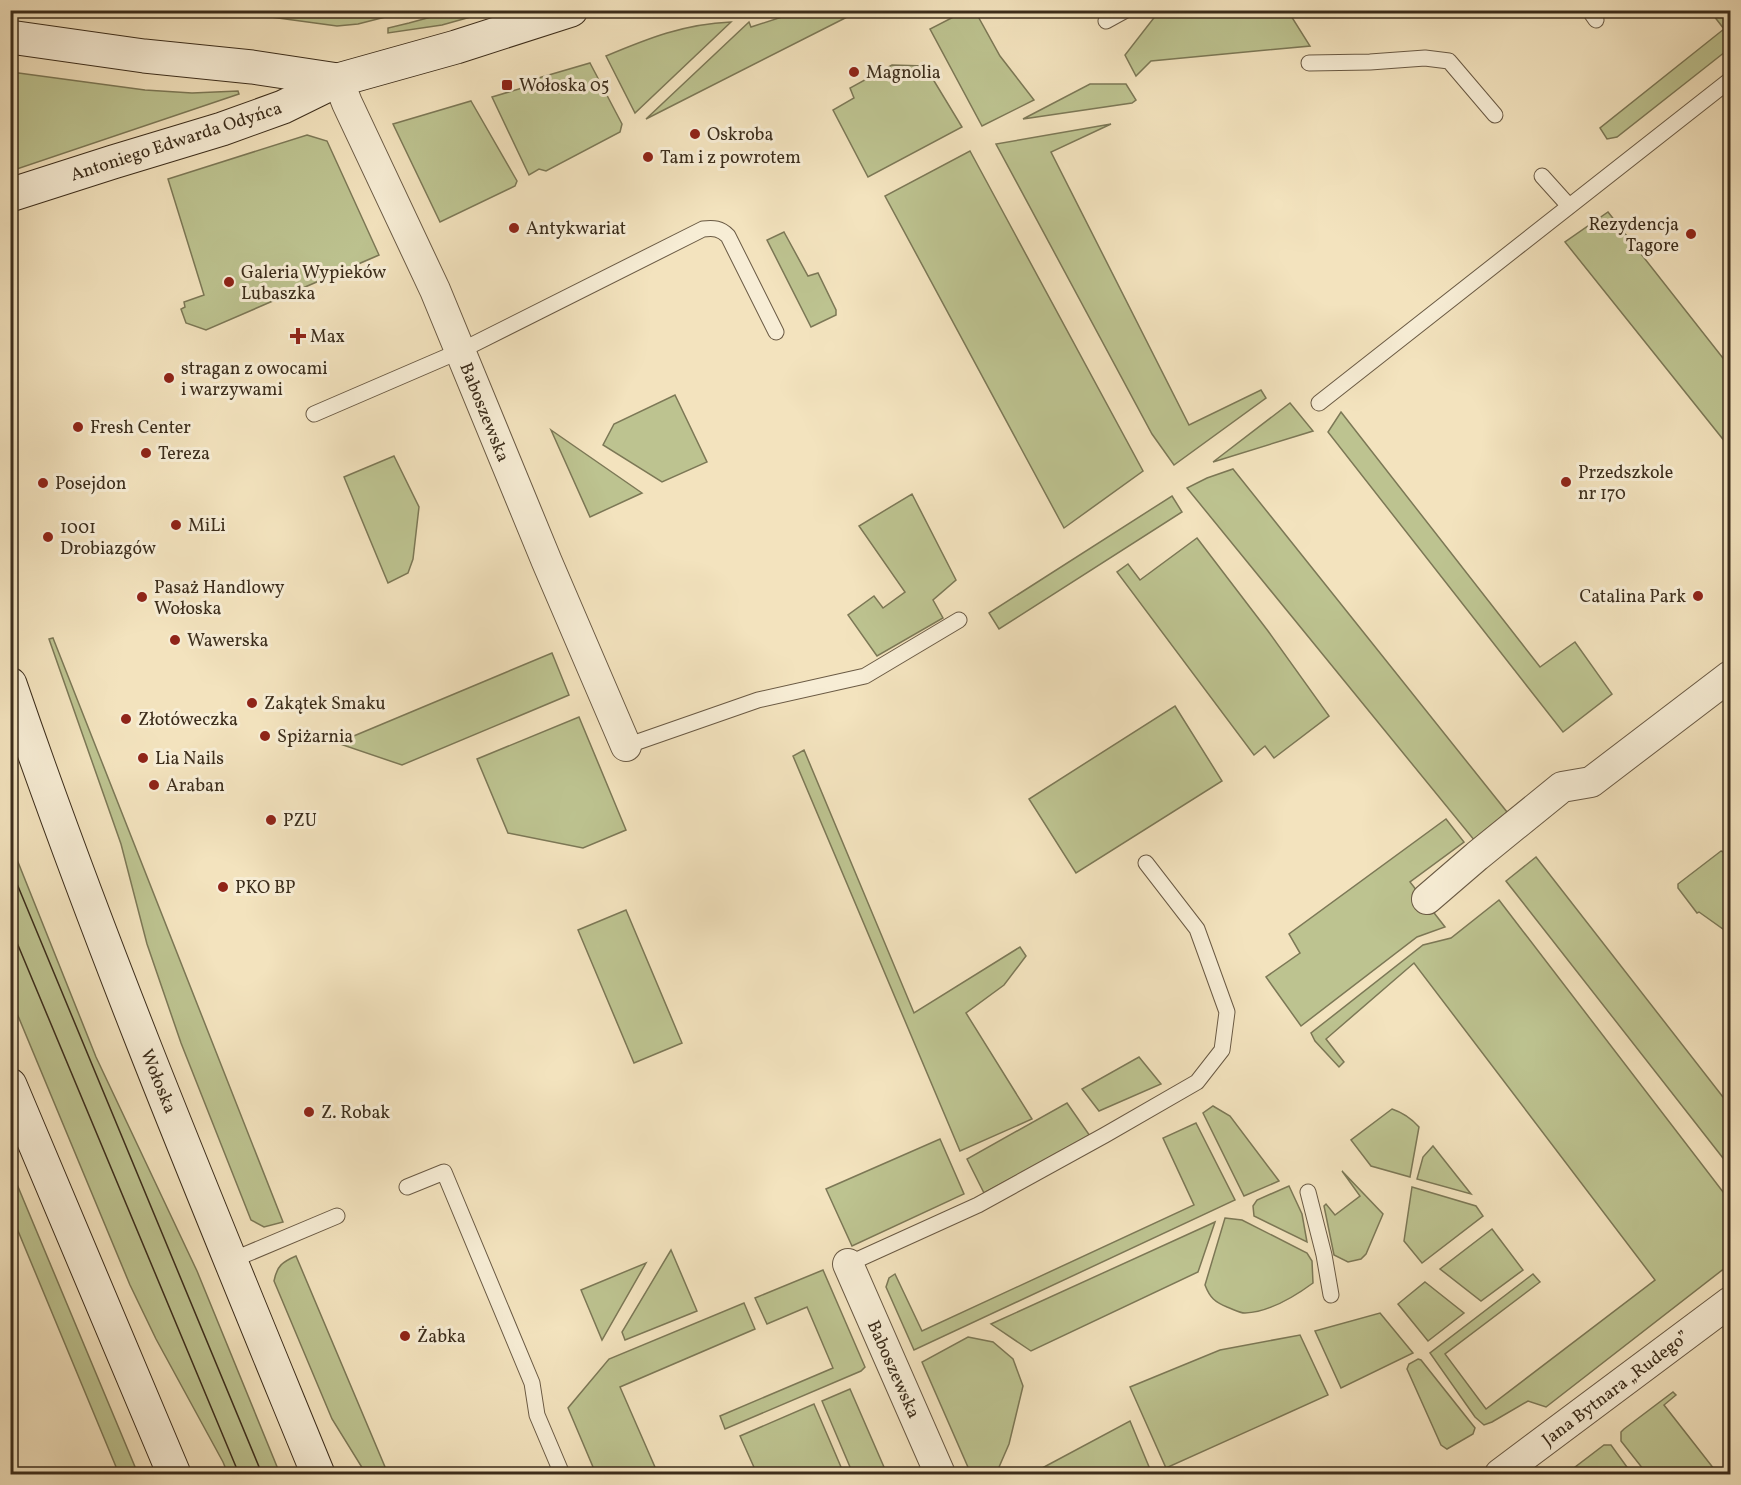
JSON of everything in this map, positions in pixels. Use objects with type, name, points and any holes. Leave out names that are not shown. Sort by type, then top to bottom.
[{"type":"main road","name":"Antoniego Edwarda Odyńca","points":[[10,195],[222,129],[283,107],[338,80],[456,47],[571,10]]},
{"type":"main road","name":"Antoniego Edwarda Odyńca","points":[[10,37],[338,80]]},
{"type":"main road","name":"Wołoska","points":[[10,684],[39,769],[126,1000],[318,1474]]},
{"type":"main road","points":[[10,1085],[174,1474]]},
{"type":"street","name":"Baboszewska","points":[[338,80],[347,104],[415,245],[626,746]]},
{"type":"street","points":[[1427,899],[1562,787],[1591,782],[1731,676]]},
{"type":"street","name":"Baboszewska","points":[[848,1264],[940,1474]]},
{"type":"street","name":"Jana Bytnara „Rudego”","points":[[1500,1474],[1731,1302]]},
{"type":"lane","points":[[1106,21],[1126,10]]},
{"type":"lane","points":[[1309,63],[1425,58],[1449,61],[1496,115]]},
{"type":"lane","points":[[1319,403],[1731,80]]},
{"type":"lane","points":[[1542,176],[1569,207]]},
{"type":"lane","points":[[314,414],[460,351],[703,230],[712,228],[722,230],[728,236],[776,332]]},
{"type":"lane","points":[[626,746],[758,700],[866,676],[959,620]]},
{"type":"lane","points":[[848,1264],[978,1205],[1106,1136],[1197,1082],[1222,1050],[1227,1012],[1197,929],[1146,863]]},
{"type":"lane","points":[[407,1187],[444,1172],[532,1383],[537,1415],[562,1474]]},
{"type":"lane","points":[[1308,1192],[1324,1255],[1331,1295]]},
{"type":"lane","points":[[230,1261],[337,1216]]},
{"type":"green space","points":[[1160,10],[1288,11],[1310,46],[1151,61],[1136,76],[1125,55]]},
{"type":"green space","points":[[227,11],[409,11],[358,24],[337,26]]},
{"type":"green space","points":[[453,11],[492,11],[442,25],[388,33],[388,28]]},
{"type":"green space","points":[[783,11],[859,11],[646,119],[749,22],[751,27],[782,17]]},
{"type":"green space","points":[[965,11],[975,11],[1000,56],[1034,100],[982,126],[930,29]]},
{"type":"green space","points":[[1710,11],[1723,11],[1730,20],[1730,48],[1617,137],[1607,139],[1600,128],[1724,29]]},
{"type":"green space","points":[[731,22],[635,113],[606,56],[667,33],[714,23]]},
{"type":"green space","points":[[590,63],[622,124],[620,132],[546,171],[539,169],[529,175],[492,97],[529,86],[528,81]]},
{"type":"green space","points":[[892,65],[925,66],[962,127],[868,177],[833,110],[854,98],[850,88]]},
{"type":"green space","points":[[11,72],[145,90],[192,93],[238,91],[239,94],[11,171]]},
{"type":"green space","points":[[1090,84],[1126,84],[1136,100],[1132,103],[1023,119]]},
{"type":"green space","points":[[471,101],[517,181],[515,186],[440,222],[393,124]]},
{"type":"green space","points":[[1111,124],[1051,152],[1189,425],[1261,390],[1266,398],[1174,465],[1152,434],[996,144]]},
{"type":"green space","points":[[307,135],[327,141],[379,255],[206,330],[186,323],[181,309],[185,307],[184,302],[204,295],[168,179]]},
{"type":"green space","points":[[970,151],[1143,471],[1064,528],[885,196]]},
{"type":"green space","points":[[1608,212],[1730,367],[1730,448],[1565,242]]},
{"type":"green space","points":[[784,232],[808,276],[818,273],[836,310],[836,315],[811,327],[767,240]]},
{"type":"green space","points":[[675,395],[707,462],[662,482],[603,445],[614,424]]},
{"type":"green space","points":[[1290,403],[1313,431],[1213,462]]},
{"type":"green space","points":[[1341,412],[1540,667],[1575,642],[1612,694],[1563,732],[1328,432]]},
{"type":"green space","points":[[551,430],[642,493],[590,517]]},
{"type":"green space","points":[[394,456],[419,507],[413,559],[408,573],[388,583],[344,477]]},
{"type":"green space","points":[[1233,469],[1511,817],[1479,846],[1187,488]]},
{"type":"green space","points":[[912,494],[956,580],[933,600],[943,618],[877,656],[848,615],[874,596],[883,608],[905,592],[859,526]]},
{"type":"green space","points":[[1172,496],[1182,512],[999,629],[989,613]]},
{"type":"green space","points":[[1197,538],[1329,716],[1274,758],[1265,746],[1254,755],[1117,572],[1128,564],[1140,580]]},
{"type":"green space","points":[[53,638],[283,1222],[264,1227],[251,1220],[181,1043],[147,944],[121,844],[49,639]]},
{"type":"green space","points":[[552,653],[569,695],[402,765],[337,743]]},
{"type":"green space","points":[[1175,706],[1222,781],[1076,873],[1029,799]]},
{"type":"green space","points":[[579,717],[626,830],[583,848],[508,833],[477,759]]},
{"type":"green space","points":[[804,750],[914,1013],[1020,947],[1026,956],[1004,985],[966,1013],[1032,1119],[960,1151],[793,756]]},
{"type":"green space","points":[[1446,819],[1464,842],[1410,882],[1445,927],[1417,937],[1301,1026],[1266,977],[1300,953],[1289,934]]},
{"type":"green space","points":[[10,842],[96,1057],[197,1271],[280,1474],[228,1474],[130,1285],[11,999]]},
{"type":"green space","points":[[1721,851],[1730,855],[1730,934],[1699,912],[1697,913],[1678,888],[1678,884]]},
{"type":"green space","points":[[1536,857],[1730,1106],[1730,1167],[1506,881]]},
{"type":"green space","points":[[1499,900],[1730,1201],[1730,1264],[1546,1407],[1528,1401],[1484,1425],[1475,1417],[1430,1353],[1533,1274],[1540,1282],[1445,1354],[1486,1409],[1655,1280],[1414,963],[1326,1039],[1344,1062],[1339,1067],[1315,1041],[1311,1033],[1423,945],[1451,938]]},
{"type":"green space","points":[[626,910],[682,1043],[634,1063],[578,930]]},
{"type":"green space","points":[[1139,1057],[1161,1084],[1099,1111],[1082,1089]]},
{"type":"green space","points":[[1067,1103],[1090,1136],[984,1193],[967,1159]]},
{"type":"green space","points":[[1213,1106],[1230,1116],[1279,1181],[1244,1196],[1203,1113]]},
{"type":"green space","points":[[1392,1109],[1407,1116],[1419,1127],[1410,1177],[1371,1166],[1351,1140]]},
{"type":"green space","points":[[1196,1123],[1235,1200],[914,1350],[886,1287],[889,1278],[895,1274],[922,1331],[1194,1205],[1163,1138]]},
{"type":"green space","points":[[940,1139],[964,1194],[852,1246],[826,1189]]},
{"type":"green space","points":[[1433,1146],[1471,1194],[1417,1179],[1423,1157]]},
{"type":"green space","points":[[10,1170],[138,1474],[119,1474],[11,1214]]},
{"type":"green space","points":[[1342,1171],[1383,1214],[1366,1254],[1361,1259],[1348,1262],[1334,1255],[1324,1206],[1326,1204],[1335,1215],[1360,1196]]},
{"type":"green space","points":[[1289,1186],[1302,1214],[1307,1242],[1254,1216],[1253,1206],[1257,1200]]},
{"type":"green space","points":[[1412,1187],[1476,1206],[1483,1216],[1422,1263],[1404,1241]]},
{"type":"green space","points":[[1225,1218],[1242,1220],[1307,1253],[1312,1261],[1313,1283],[1281,1303],[1254,1312],[1240,1312],[1216,1301],[1205,1285]]},
{"type":"green space","points":[[1215,1222],[1198,1272],[1031,1351],[991,1324]]},
{"type":"green space","points":[[1492,1229],[1523,1270],[1481,1301],[1440,1269]]},
{"type":"green space","points":[[671,1250],[697,1311],[625,1340],[622,1332]]},
{"type":"green space","points":[[296,1256],[388,1474],[366,1474],[332,1419],[274,1281],[281,1265]]},
{"type":"green space","points":[[646,1263],[602,1340],[581,1290]]},
{"type":"green space","points":[[823,1270],[865,1367],[861,1371],[725,1429],[720,1416],[833,1368],[807,1307],[767,1324],[755,1298]]},
{"type":"green space","points":[[1425,1282],[1464,1313],[1428,1341],[1398,1304]]},
{"type":"green space","points":[[744,1303],[755,1329],[620,1387],[658,1474],[596,1474],[568,1408],[609,1359]]},
{"type":"green space","points":[[1380,1313],[1413,1353],[1341,1388],[1315,1331]]},
{"type":"green space","points":[[1300,1335],[1328,1395],[1166,1468],[1130,1387],[1220,1350]]},
{"type":"green space","points":[[968,1337],[993,1342],[1013,1359],[1023,1386],[1009,1444],[996,1474],[971,1474],[922,1362]]},
{"type":"green space","points":[[1418,1359],[1475,1428],[1473,1434],[1447,1449],[1441,1445],[1407,1369],[1409,1364]]},
{"type":"green space","points":[[850,1389],[887,1474],[853,1474],[822,1401]]},
{"type":"green space","points":[[1673,1392],[1676,1395],[1664,1405],[1718,1474],[1647,1474],[1621,1441],[1621,1432],[1624,1429]]},
{"type":"green space","points":[[814,1404],[844,1474],[757,1474],[740,1436]]},
{"type":"green space","points":[[1130,1421],[1152,1474],[1031,1474]]},
{"type":"green space","points":[[1604,1445],[1611,1445],[1632,1474],[1566,1474]]},
{"type":"tram line","points":[[10,867],[262,1474]]},
{"type":"tram line","points":[[10,926],[239,1474]]},
{"type":"place","name":"Magnolia","points":[[854,72]]},
{"type":"place","name":"Wołoska 05","points":[[507,85]]},
{"type":"place","name":"Oskroba","points":[[695,134]]},
{"type":"place","name":"Tam i z powrotem","points":[[648,157]]},
{"type":"place","name":"Antykwariat","points":[[514,228]]},
{"type":"place","name":"Rezydencja Tagore","points":[[1691,234]]},
{"type":"place","name":"Galeria Wypieków Lubaszka","points":[[229,282]]},
{"type":"place","name":"Max","points":[[298,336]]},
{"type":"place","name":"stragan z owocami i warzywami","points":[[169,378]]},
{"type":"place","name":"Fresh Center","points":[[78,427]]},
{"type":"place","name":"Tereza","points":[[146,453]]},
{"type":"place","name":"Przedszkole nr 170","points":[[1566,482]]},
{"type":"place","name":"Posejdon","points":[[43,483]]},
{"type":"place","name":"MiLi","points":[[176,525]]},
{"type":"place","name":"1001 Drobiazgów","points":[[48,537]]},
{"type":"place","name":"Catalina Park","points":[[1698,596]]},
{"type":"place","name":"Pasaż Handlowy Wołoska","points":[[142,597]]},
{"type":"place","name":"Wawerska","points":[[175,640]]},
{"type":"place","name":"Zakątek Smaku","points":[[252,703]]},
{"type":"place","name":"Złotóweczka","points":[[126,719]]},
{"type":"place","name":"Spiżarnia","points":[[265,736]]},
{"type":"place","name":"Lia Nails","points":[[143,758]]},
{"type":"place","name":"Araban","points":[[154,785]]},
{"type":"place","name":"PZU","points":[[271,820]]},
{"type":"place","name":"PKO BP","points":[[223,887]]},
{"type":"place","name":"Z. Robak","points":[[309,1112]]},
{"type":"place","name":"Żabka","points":[[405,1336]]}]
